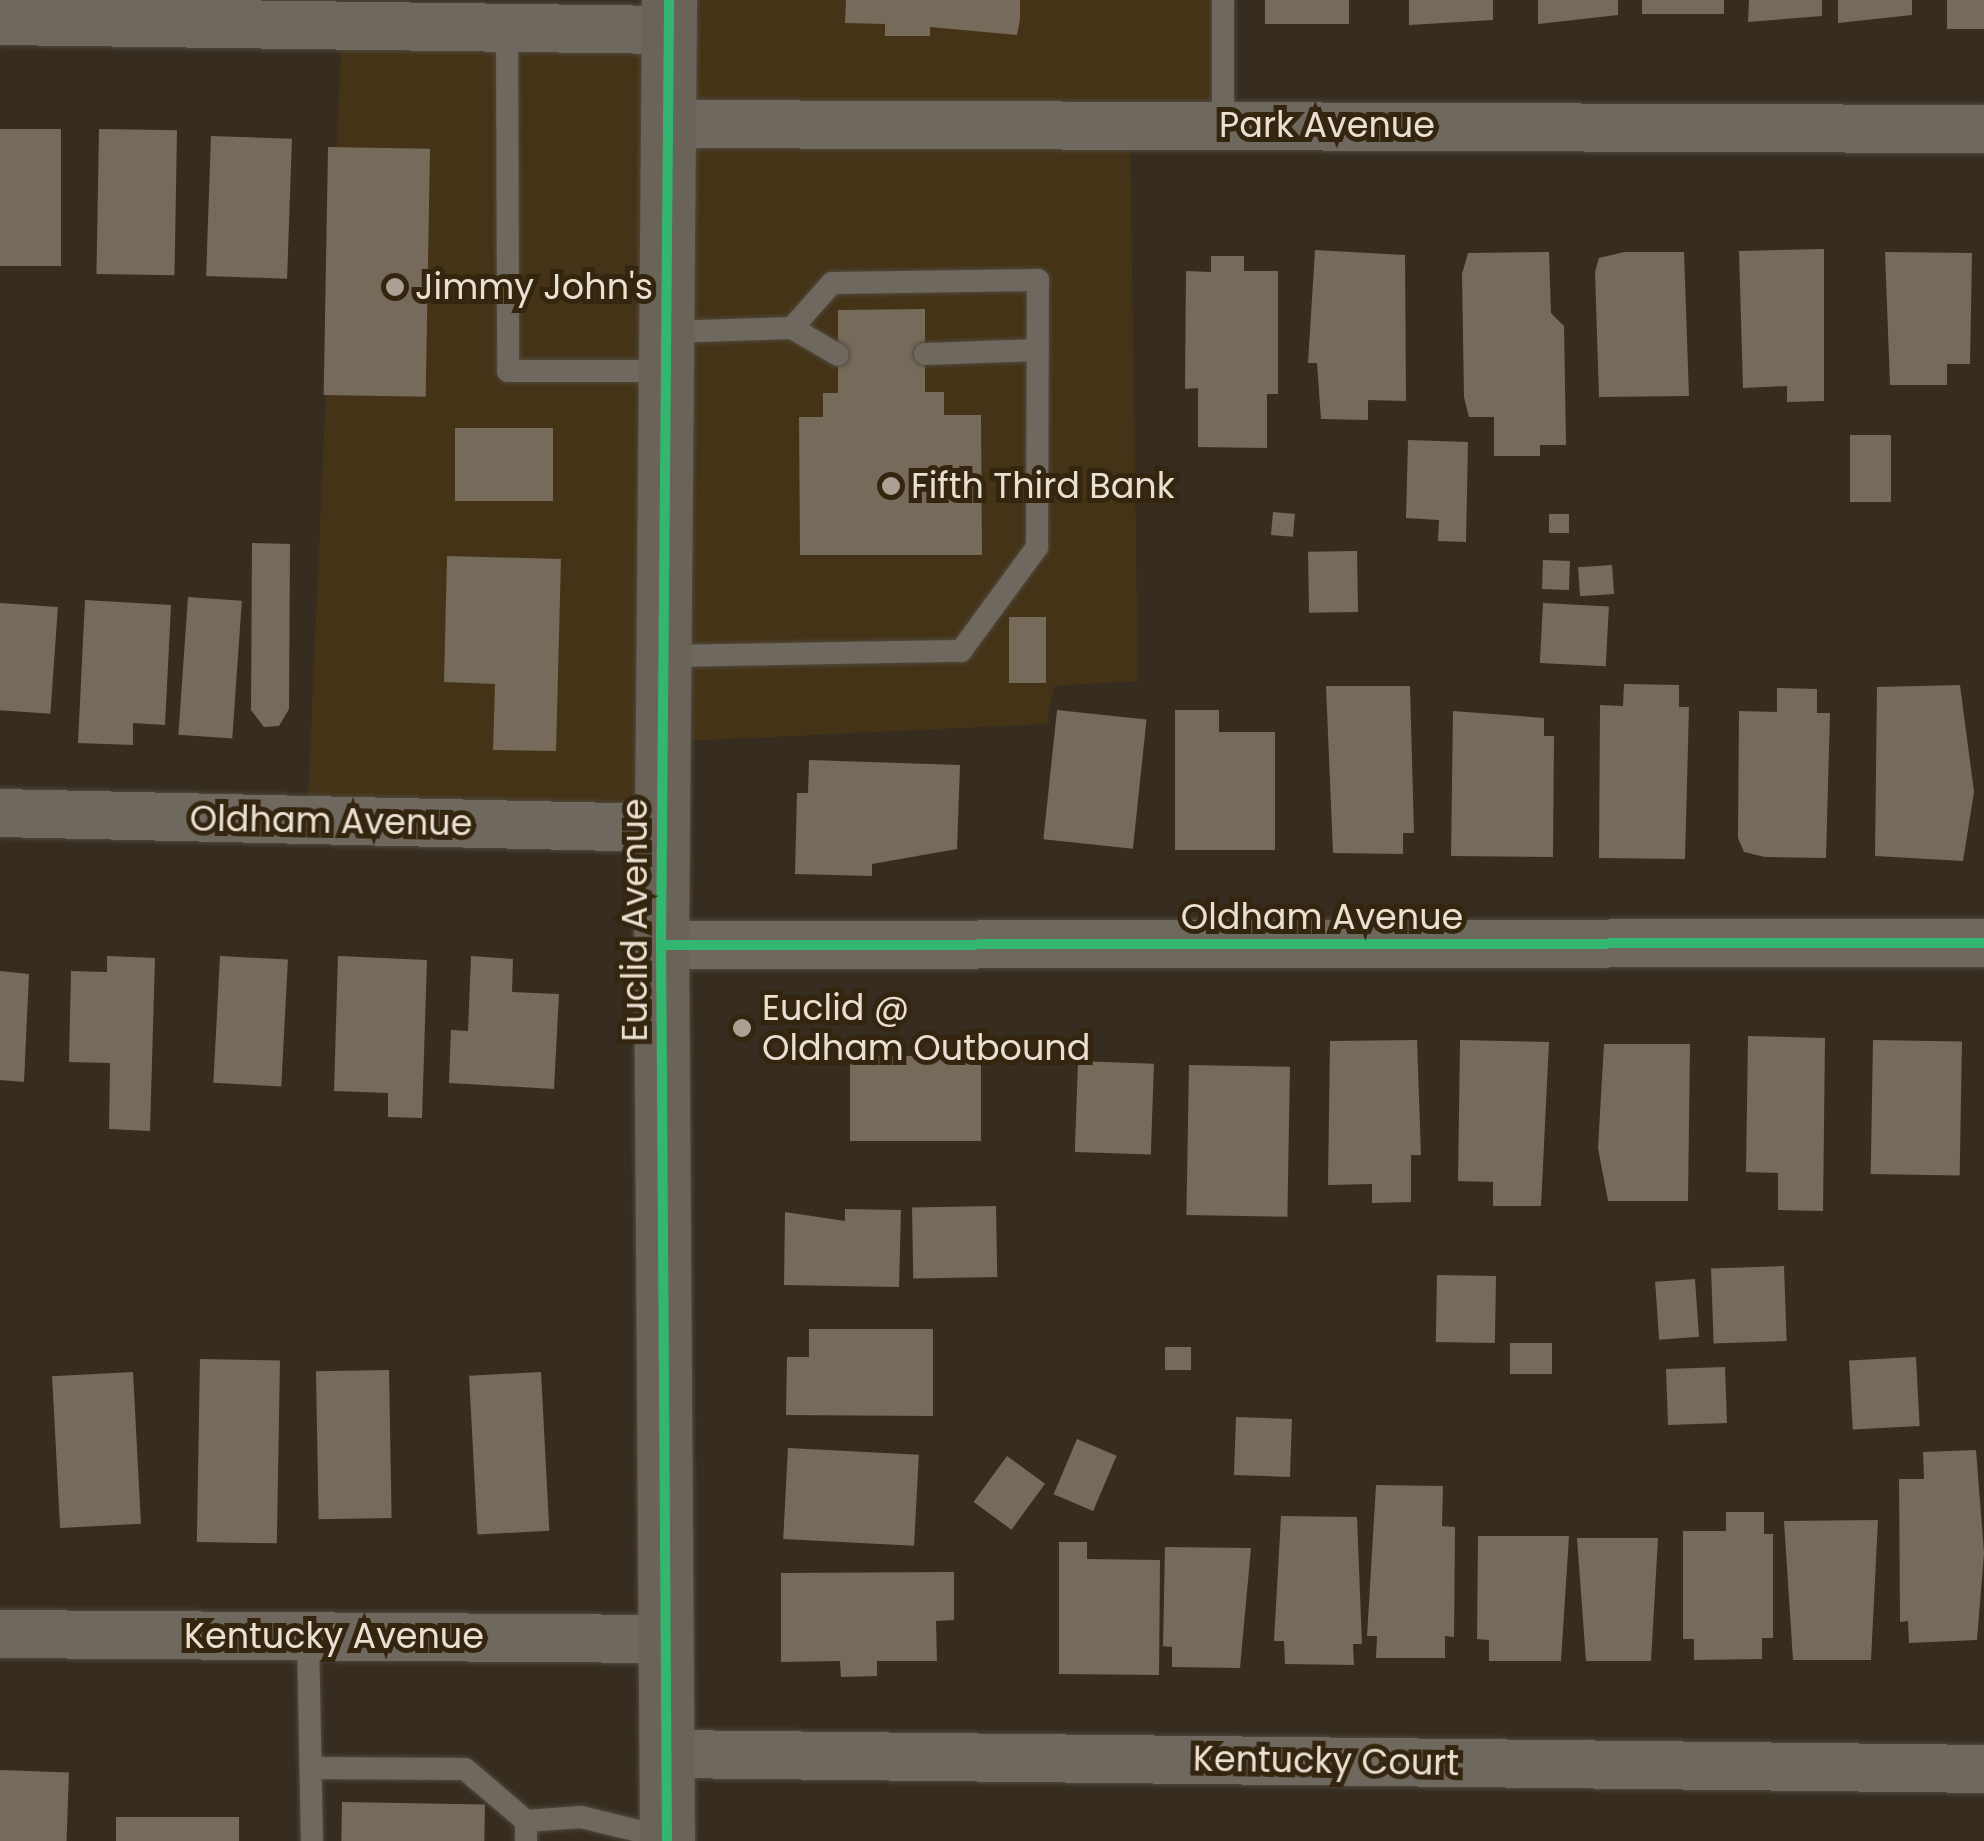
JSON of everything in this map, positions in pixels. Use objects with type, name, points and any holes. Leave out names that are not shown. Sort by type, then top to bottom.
[{"type":"main road","name":"Euclid Avenue","points":[[667,1840],[660,946],[669,15]]},
{"type":"street","points":[[0,21],[508,27],[669,15]]},
{"type":"street","name":"Park Avenue","points":[[669,124],[1984,129]]},
{"type":"street","name":"Oldham Avenue","points":[[0,814],[662,828]]},
{"type":"street","name":"Oldham Avenue","points":[[660,946],[1984,943]]},
{"type":"street","name":"Kentucky Avenue","points":[[0,1634],[668,1639]]},
{"type":"street","name":"Kentucky Court","points":[[668,1754],[1984,1770]]},
{"type":"lane","points":[[1223,0],[1223,125]]},
{"type":"lane","points":[[508,27],[508,372],[667,352],[792,328],[832,283],[1038,280],[1037,547],[961,650],[664,656]]},
{"type":"lane","points":[[792,328],[838,355]]},
{"type":"lane","points":[[925,354],[1038,350]]},
{"type":"lane","points":[[308,1636],[314,1768],[312,1841]]},
{"type":"lane","points":[[314,1768],[465,1769],[526,1831],[581,1817],[667,1840]]},
{"type":"shaded area","points":[[669,0],[1223,0],[1223,125],[1130,125],[1138,681],[1054,686],[1047,724],[664,742],[662,828],[307,821],[342,26],[668,30]]},
{"type":"building","points":[[846,0],[1020,0],[1020,19],[1017,35],[930,27],[930,36],[885,36],[885,24],[845,23]]},
{"type":"building","points":[[1265,0],[1349,0],[1349,24],[1265,24]]},
{"type":"building","points":[[1409,0],[1493,0],[1493,20],[1409,25]]},
{"type":"building","points":[[1538,0],[1618,0],[1618,15],[1538,24]]},
{"type":"building","points":[[1642,0],[1724,0],[1724,14],[1642,14]]},
{"type":"building","points":[[1749,0],[1822,0],[1822,16],[1748,22]]},
{"type":"building","points":[[1838,0],[1912,0],[1912,15],[1838,23]]},
{"type":"building","points":[[1947,0],[1984,0],[1984,29],[1947,29]]},
{"type":"building","points":[[0,129],[61,129],[61,266],[0,266]]},
{"type":"building","points":[[99,129],[177,130],[174,275],[96,274]]},
{"type":"building","points":[[211,136],[292,139],[287,279],[206,276]]},
{"type":"building","points":[[328,147],[430,149],[426,397],[324,395]]},
{"type":"building","points":[[1824,249],[1824,401],[1787,402],[1787,386],[1743,388],[1739,251]]},
{"type":"building","points":[[1315,250],[1405,255],[1406,401],[1368,400],[1368,420],[1321,419],[1317,363],[1308,363]]},
{"type":"building","points":[[1549,252],[1551,313],[1564,326],[1566,445],[1540,445],[1540,456],[1494,456],[1494,417],[1469,417],[1464,397],[1462,274],[1468,253]]},
{"type":"building","points":[[1624,252],[1684,252],[1689,396],[1599,397],[1595,272],[1599,258]]},
{"type":"building","points":[[1885,252],[1972,253],[1970,364],[1947,364],[1947,385],[1890,385]]},
{"type":"building","points":[[1211,256],[1244,256],[1244,271],[1278,271],[1278,394],[1267,394],[1267,448],[1198,447],[1198,388],[1185,389],[1186,271],[1211,272]]},
{"type":"building","name":"Fifth Third Bank","points":[[925,309],[925,392],[944,392],[944,415],[981,415],[982,555],[800,555],[799,417],[823,417],[823,393],[838,393],[838,310]]},
{"type":"building","points":[[455,428],[553,428],[553,501],[455,501]]},
{"type":"building","points":[[1850,435],[1891,435],[1891,502],[1850,502]]},
{"type":"building","points":[[1408,440],[1468,442],[1466,542],[1438,541],[1439,520],[1406,518]]},
{"type":"building","points":[[1273,512],[1295,514],[1293,537],[1271,535]]},
{"type":"building","points":[[1549,514],[1569,514],[1569,533],[1549,533]]},
{"type":"building","points":[[252,543],[290,544],[289,709],[279,726],[264,727],[251,710]]},
{"type":"building","points":[[1357,551],[1358,612],[1309,613],[1308,552]]},
{"type":"building","points":[[447,556],[561,559],[556,751],[493,750],[495,684],[444,682]]},
{"type":"building","points":[[1543,560],[1570,561],[1569,590],[1542,589]]},
{"type":"building","points":[[1612,565],[1614,594],[1580,596],[1578,567]]},
{"type":"building","points":[[188,597],[242,601],[232,738],[178,735]]},
{"type":"building","points":[[85,600],[171,605],[165,725],[133,723],[133,745],[78,743]]},
{"type":"building","points":[[0,603],[58,607],[50,714],[0,710]]},
{"type":"building","points":[[1543,603],[1609,606],[1606,666],[1540,663]]},
{"type":"building","points":[[1009,617],[1046,617],[1046,683],[1009,683]]},
{"type":"building","points":[[1624,684],[1679,685],[1679,707],[1689,707],[1685,859],[1599,858],[1600,705],[1623,706]]},
{"type":"building","points":[[1960,685],[1974,792],[1963,861],[1875,856],[1877,687]]},
{"type":"building","points":[[1326,686],[1410,686],[1414,833],[1403,833],[1403,854],[1333,853]]},
{"type":"building","points":[[1777,688],[1817,689],[1817,713],[1830,713],[1826,858],[1765,857],[1744,852],[1738,838],[1739,711],[1777,712]]},
{"type":"building","points":[[1057,710],[1147,719],[1133,849],[1043,839]]},
{"type":"building","points":[[1175,710],[1219,710],[1219,732],[1275,732],[1275,850],[1175,850]]},
{"type":"building","points":[[1453,711],[1544,718],[1544,736],[1554,736],[1553,857],[1451,856]]},
{"type":"building","points":[[809,760],[960,765],[957,849],[872,864],[872,876],[795,874],[797,793],[808,793]]},
{"type":"building","points":[[107,956],[155,958],[150,1131],[109,1129],[110,1063],[69,1062],[71,971],[107,972]]},
{"type":"building","points":[[220,956],[288,960],[281,1086],[213,1083]]},
{"type":"building","points":[[338,956],[427,960],[422,1118],[388,1117],[388,1093],[334,1091]]},
{"type":"building","points":[[471,956],[513,959],[512,992],[559,994],[554,1089],[449,1083],[451,1030],[468,1031]]},
{"type":"building","points":[[0,971],[29,974],[24,1082],[0,1080]]},
{"type":"building","points":[[1748,1036],[1825,1038],[1823,1211],[1778,1210],[1778,1173],[1746,1172]]},
{"type":"building","points":[[1417,1040],[1421,1155],[1411,1155],[1411,1202],[1372,1203],[1372,1184],[1328,1185],[1330,1041]]},
{"type":"building","points":[[1460,1040],[1549,1042],[1541,1206],[1493,1206],[1493,1182],[1458,1181]]},
{"type":"building","points":[[1873,1040],[1962,1042],[1960,1176],[1871,1174]]},
{"type":"building","points":[[1604,1044],[1690,1044],[1688,1201],[1608,1201],[1598,1148]]},
{"type":"building","points":[[850,1056],[981,1056],[981,1141],[850,1141]]},
{"type":"building","points":[[1078,1061],[1154,1064],[1151,1155],[1075,1152]]},
{"type":"building","points":[[1189,1065],[1290,1067],[1287,1217],[1186,1215]]},
{"type":"building","points":[[996,1206],[997,1277],[913,1278],[912,1207]]},
{"type":"building","points":[[845,1209],[901,1210],[899,1287],[784,1285],[785,1212],[845,1221]]},
{"type":"building","points":[[1784,1266],[1787,1341],[1714,1344],[1711,1269]]},
{"type":"building","points":[[1437,1275],[1496,1276],[1495,1343],[1436,1342]]},
{"type":"building","points":[[1695,1279],[1699,1337],[1659,1340],[1655,1282]]},
{"type":"building","points":[[809,1329],[933,1329],[933,1416],[786,1415],[787,1357],[809,1357]]},
{"type":"building","points":[[1510,1343],[1552,1343],[1552,1374],[1510,1374]]},
{"type":"building","points":[[1165,1347],[1191,1347],[1191,1370],[1165,1370]]},
{"type":"building","points":[[1916,1357],[1920,1426],[1853,1429],[1849,1361]]},
{"type":"building","points":[[200,1359],[280,1360],[277,1543],[197,1542]]},
{"type":"building","points":[[1725,1367],[1727,1423],[1668,1425],[1666,1369]]},
{"type":"building","points":[[389,1370],[392,1518],[319,1519],[316,1371]]},
{"type":"building","points":[[133,1372],[141,1524],[60,1528],[52,1376]]},
{"type":"building","points":[[541,1372],[549,1531],[477,1535],[469,1376]]},
{"type":"building","points":[[1236,1417],[1292,1419],[1290,1477],[1234,1475]]},
{"type":"building","points":[[1077,1439],[1117,1456],[1093,1511],[1054,1494]]},
{"type":"building","points":[[788,1448],[919,1455],[914,1546],[783,1539]]},
{"type":"building","points":[[1976,1450],[1984,1553],[1977,1640],[1909,1643],[1908,1621],[1900,1622],[1899,1479],[1924,1479],[1923,1452]]},
{"type":"building","points":[[1007,1456],[1045,1484],[1012,1530],[973,1502]]},
{"type":"building","points":[[1376,1485],[1443,1486],[1442,1526],[1455,1527],[1454,1637],[1445,1636],[1445,1658],[1376,1658],[1377,1636],[1367,1636]]},
{"type":"building","points":[[1726,1512],[1764,1512],[1764,1534],[1773,1534],[1773,1638],[1762,1638],[1762,1659],[1694,1660],[1694,1639],[1683,1639],[1683,1531],[1726,1531]]},
{"type":"building","points":[[1281,1516],[1357,1517],[1362,1644],[1353,1644],[1354,1665],[1285,1664],[1284,1641],[1274,1641]]},
{"type":"building","points":[[1878,1520],[1871,1660],[1793,1660],[1784,1521]]},
{"type":"building","points":[[1478,1536],[1569,1536],[1561,1661],[1489,1661],[1489,1640],[1477,1639]]},
{"type":"building","points":[[1577,1538],[1658,1538],[1651,1661],[1586,1661]]},
{"type":"building","points":[[1059,1542],[1087,1542],[1087,1559],[1160,1560],[1159,1675],[1059,1674]]},
{"type":"building","points":[[1165,1547],[1251,1548],[1240,1668],[1172,1667],[1172,1647],[1163,1646]]},
{"type":"building","points":[[954,1572],[954,1620],[936,1621],[937,1661],[877,1661],[877,1676],[841,1677],[840,1661],[781,1662],[781,1573]]},
{"type":"building","points":[[0,1770],[69,1772],[67,1841],[0,1841]]},
{"type":"building","points":[[342,1802],[485,1804],[484,1841],[341,1841]]},
{"type":"building","points":[[116,1817],[239,1817],[239,1841],[116,1841]]},
{"type":"cycle path","points":[[667,1841],[661,945],[669,0]]},
{"type":"cycle path","points":[[661,945],[1984,943]]},
{"type":"place","name":"Jimmy John's","points":[[395,287]]},
{"type":"place","name":"Fifth Third Bank","points":[[891,486]]},
{"type":"place","name":"Euclid @ Oldham Outbound","points":[[742,1028]]}]
